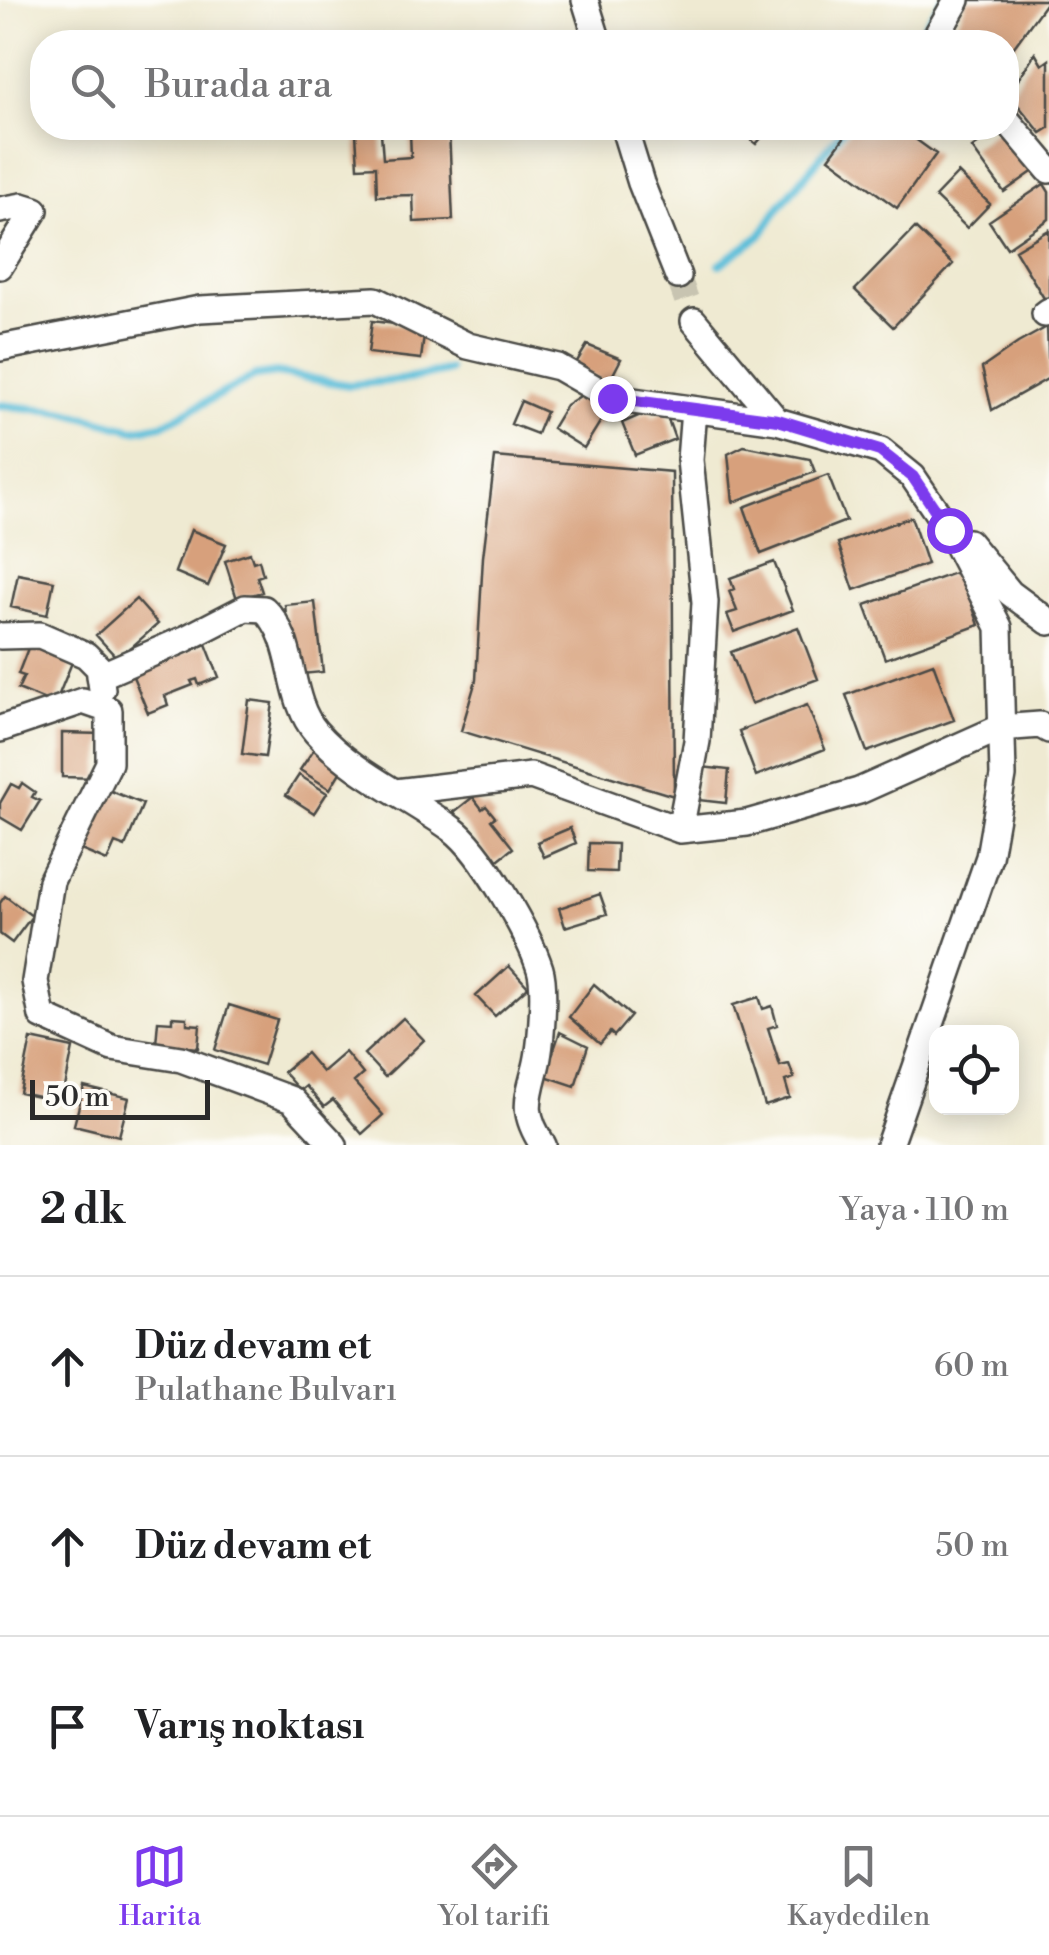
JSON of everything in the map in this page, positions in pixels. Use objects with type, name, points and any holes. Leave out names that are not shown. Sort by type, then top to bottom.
[{"type":"street","points":[[584,0],[594,30]]},
{"type":"street","points":[[940,30],[956,0]]},
{"type":"street","points":[[1019,134],[1049,170]]},
{"type":"street","points":[[628,140],[678,276]]},
{"type":"street","points":[[0,210],[22,206],[35,210],[0,266]]},
{"type":"street","points":[[0,348],[200,309],[376,300],[468,346],[558,368],[612,398],[778,420],[880,451],[913,477],[1010,594],[1049,622]]},
{"type":"street","points":[[694,321],[778,420]]},
{"type":"street","points":[[680,830],[697,741],[705,602],[690,460],[694,410]]},
{"type":"street","points":[[889,1145],[989,857],[1002,776],[999,626],[949,530],[913,477]]},
{"type":"street","points":[[100,676],[186,640],[245,608],[264,609],[277,621],[296,693],[313,729],[337,753],[456,832],[490,876],[530,940],[542,975],[543,995],[537,1064],[527,1108],[531,1128],[543,1145]]},
{"type":"street","points":[[0,636],[40,634],[86,655],[99,668],[109,710],[109,763],[52,881],[35,980],[42,1016],[112,1048],[181,1059],[292,1100],[334,1145]]},
{"type":"street","points":[[0,729],[83,701],[98,703],[109,710]]},
{"type":"street","points":[[396,792],[530,776],[680,830],[747,823],[859,791],[1000,728],[1040,725],[1049,730]]},
{"type":"building","points":[[967,0],[1048,0],[1019,40],[1019,30],[955,30]]},
{"type":"building","points":[[1035,53],[1042,65],[1049,60],[1049,128],[1041,133],[1019,106],[1019,78]]},
{"type":"building","points":[[356,140],[382,140],[383,159],[411,157],[410,140],[449,140],[453,220],[414,222],[413,195],[377,196],[376,166],[358,167]]},
{"type":"building","points":[[842,140],[917,140],[936,154],[897,208],[829,158]]},
{"type":"building","points":[[983,140],[1010,140],[1035,170],[1004,192],[972,148]]},
{"type":"building","points":[[958,173],[990,204],[967,228],[935,197]]},
{"type":"building","points":[[1044,184],[1049,192],[1049,219],[1007,248],[989,221]]},
{"type":"building","points":[[915,228],[953,264],[893,327],[855,290]]},
{"type":"building","points":[[1049,230],[1049,298],[1045,300],[1015,250]]},
{"type":"building","points":[[372,321],[425,328],[421,359],[368,353]]},
{"type":"building","points":[[1047,327],[1049,378],[992,410],[982,368]]},
{"type":"building","points":[[587,345],[621,359],[608,384],[573,368]]},
{"type":"building","points":[[582,395],[607,411],[584,448],[552,428],[566,405]]},
{"type":"building","points":[[521,401],[546,412],[537,434],[511,424]]},
{"type":"building","points":[[650,411],[652,417],[665,411],[675,439],[635,455],[622,423]]},
{"type":"building","points":[[744,446],[810,459],[815,472],[733,502],[728,454]]},
{"type":"building","points":[[495,457],[672,472],[674,796],[461,731],[476,680],[483,557]]},
{"type":"building","points":[[828,475],[846,521],[761,554],[744,507]]},
{"type":"building","points":[[911,517],[927,564],[854,590],[838,543]]},
{"type":"building","points":[[191,530],[226,544],[208,586],[175,572]]},
{"type":"building","points":[[250,553],[253,562],[259,560],[263,575],[257,577],[262,592],[237,599],[225,561]]},
{"type":"building","points":[[774,562],[793,610],[734,632],[727,614],[737,611],[729,591],[734,589],[730,578]]},
{"type":"building","points":[[960,571],[979,625],[885,659],[865,605]]},
{"type":"building","points":[[18,574],[54,581],[47,615],[11,607]]},
{"type":"building","points":[[136,599],[158,624],[118,659],[96,635]]},
{"type":"building","points":[[315,602],[323,672],[302,674],[300,652],[290,653],[285,605]]},
{"type":"building","points":[[798,627],[818,679],[751,704],[731,652]]},
{"type":"building","points":[[30,643],[73,660],[55,704],[18,689],[24,676],[18,674]]},
{"type":"building","points":[[206,644],[219,677],[199,685],[197,679],[191,681],[193,685],[165,696],[168,705],[148,713],[132,674]]},
{"type":"building","points":[[933,663],[954,720],[867,752],[846,695]]},
{"type":"building","points":[[249,700],[273,703],[265,757],[242,754]]},
{"type":"building","points":[[807,705],[825,749],[756,776],[739,731]]},
{"type":"building","points":[[62,733],[104,734],[98,778],[62,777]]},
{"type":"building","points":[[316,746],[345,764],[330,789],[300,770]]},
{"type":"building","points":[[701,767],[729,770],[726,803],[698,800]]},
{"type":"building","points":[[299,775],[327,793],[314,813],[286,795]]},
{"type":"building","points":[[22,783],[40,801],[22,830],[0,817],[0,803],[11,784],[19,788]]},
{"type":"building","points":[[106,789],[143,804],[125,847],[115,843],[107,861],[81,850]]},
{"type":"building","points":[[473,797],[495,817],[491,820],[513,848],[494,863],[454,812]]},
{"type":"building","points":[[570,828],[576,843],[544,857],[537,842]]},
{"type":"building","points":[[589,843],[617,844],[616,872],[588,871]]},
{"type":"building","points":[[600,894],[607,914],[565,927],[559,908]]},
{"type":"building","points":[[5,896],[32,916],[12,943],[0,934],[0,903]]},
{"type":"building","points":[[509,966],[528,987],[495,1016],[476,996]]},
{"type":"building","points":[[594,984],[631,1016],[614,1036],[610,1032],[600,1044],[569,1017]]},
{"type":"building","points":[[759,997],[763,1009],[772,1006],[777,1025],[768,1028],[780,1066],[789,1064],[794,1078],[785,1081],[790,1098],[765,1106],[733,1005]]},
{"type":"building","points":[[229,1005],[277,1020],[263,1065],[215,1050]]},
{"type":"building","points":[[172,1017],[187,1018],[187,1024],[200,1025],[198,1048],[156,1044],[158,1021],[172,1022]]},
{"type":"building","points":[[403,1018],[424,1040],[385,1077],[364,1054]]},
{"type":"building","points":[[560,1032],[588,1046],[575,1086],[545,1076]]},
{"type":"building","points":[[31,1039],[73,1048],[62,1102],[20,1093]]},
{"type":"building","points":[[345,1052],[363,1074],[354,1082],[383,1115],[362,1134],[333,1100],[324,1107],[306,1086],[300,1091],[283,1072],[306,1053],[322,1072]]},
{"type":"building","points":[[84,1087],[129,1098],[119,1136],[74,1125]]},
{"type":"waterway","points":[[921,30],[942,0]]},
{"type":"waterway","points":[[720,264],[760,236],[834,140]]},
{"type":"waterway","points":[[0,405],[66,412],[134,430],[162,425],[255,376],[276,373],[349,385],[449,370]]},
{"type":"tunnel","points":[[678,276],[694,321]]},
{"type":"route","points":[[612,398],[778,420],[880,451],[913,477],[949,530]]}]
